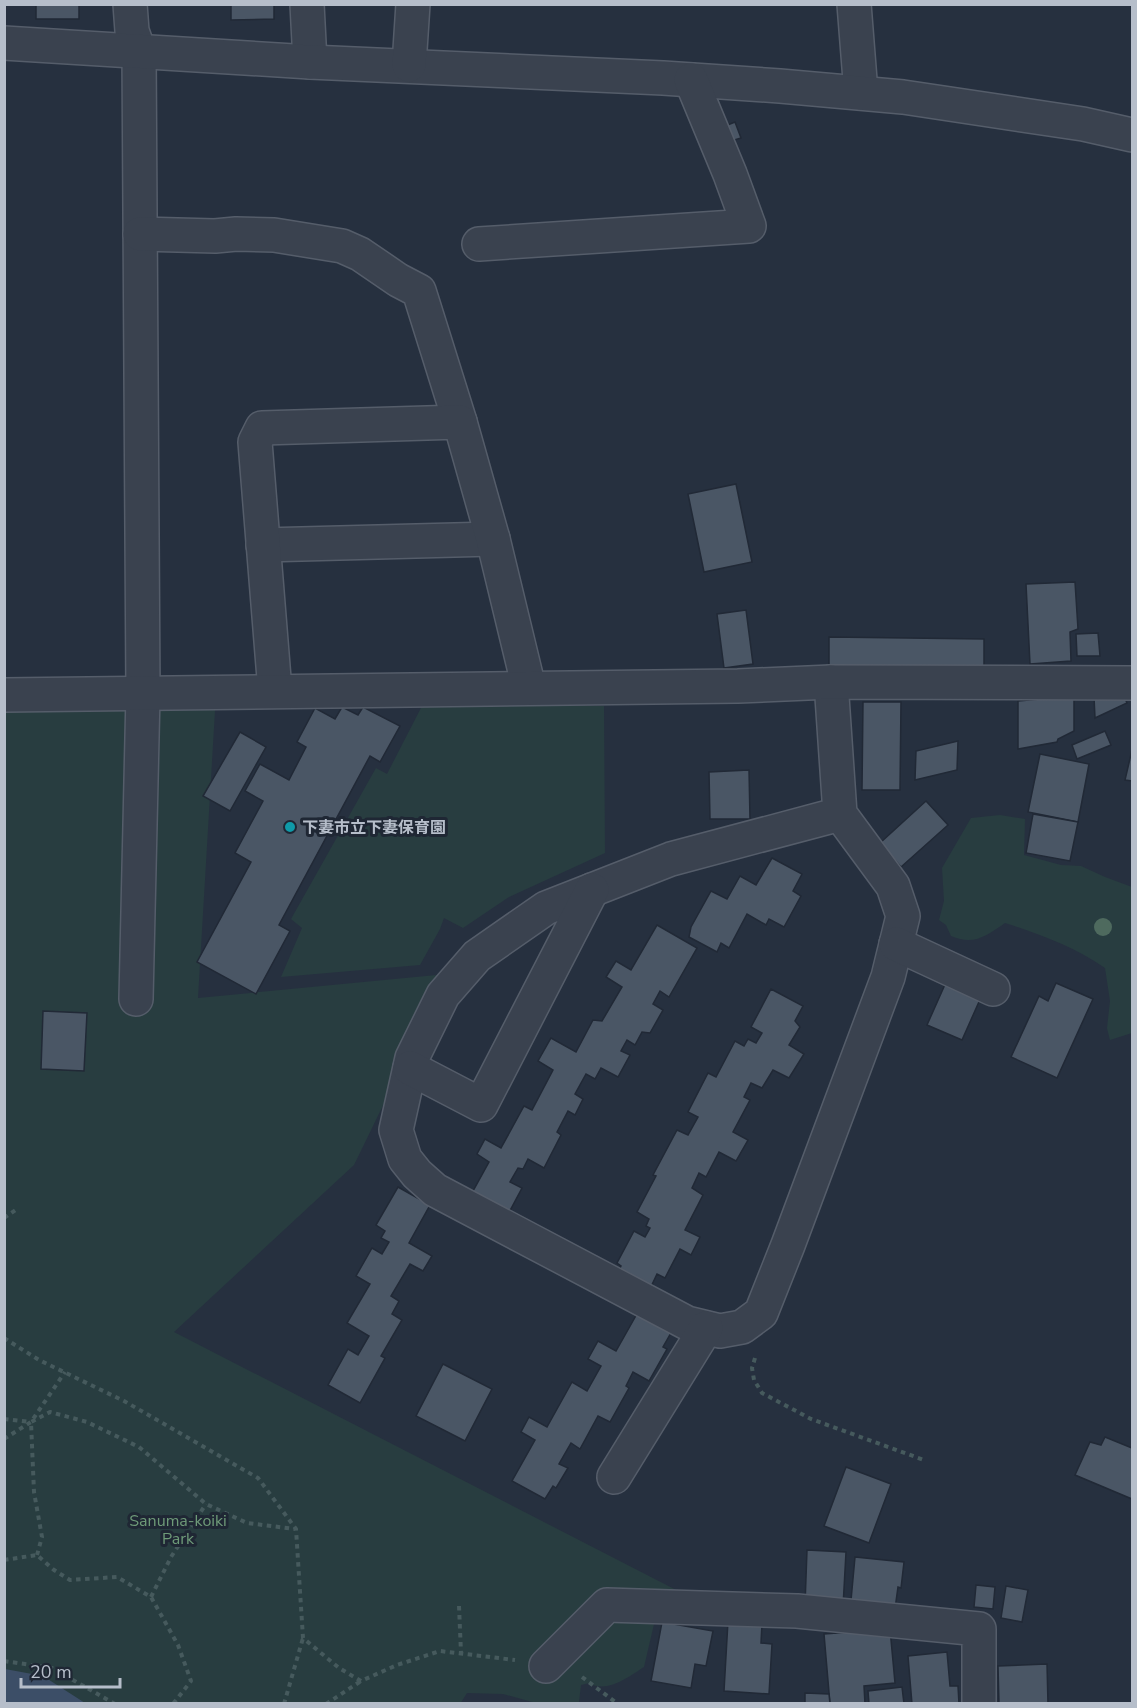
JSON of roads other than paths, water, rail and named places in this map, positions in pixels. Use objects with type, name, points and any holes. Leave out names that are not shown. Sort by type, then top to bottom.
[{"type":"street","points":[[130,4],[132,31],[139,51],[143,694],[136,999]]},
{"type":"street","points":[[307,4],[310,62]]},
{"type":"street","points":[[409,65],[413,4]]},
{"type":"street","points":[[854,4],[861,93]]},
{"type":"street","points":[[4,43],[310,62],[691,80],[861,93],[1083,124],[1132,135]]},
{"type":"street","points":[[479,244],[749,226],[691,80]]},
{"type":"street","points":[[140,234],[274,235],[342,246],[360,254],[398,280],[419,291],[460,422],[493,539],[529,688]]},
{"type":"street","points":[[275,691],[255,442],[262,428],[460,422]]},
{"type":"street","points":[[263,545],[493,539]]},
{"type":"street","points":[[4,695],[738,686],[831,682],[1132,683]]},
{"type":"street","points":[[831,682],[840,814],[892,886],[903,916],[888,977],[761,1313],[742,1327],[720,1331],[687,1323],[435,1190],[417,1174],[405,1159],[396,1130],[412,1058],[443,995],[477,956],[546,908],[670,859],[840,814]]},
{"type":"street","points":[[410,1068],[481,1106],[592,890]]},
{"type":"street","points":[[896,944],[993,989]]},
{"type":"street","points":[[614,1477],[706,1328]]},
{"type":"street","points":[[546,1666],[607,1605],[797,1611],[979,1629],[979,1704]]},
{"type":"water","points":[[5,1669],[43,1676],[85,1703],[5,1703]]},
{"type":"place","name":"下妻市立下妻保育園","points":[[290,827]]},
{"type":"park label","name":"Sanuma-koiki Park","points":[[178,1529]]}]
